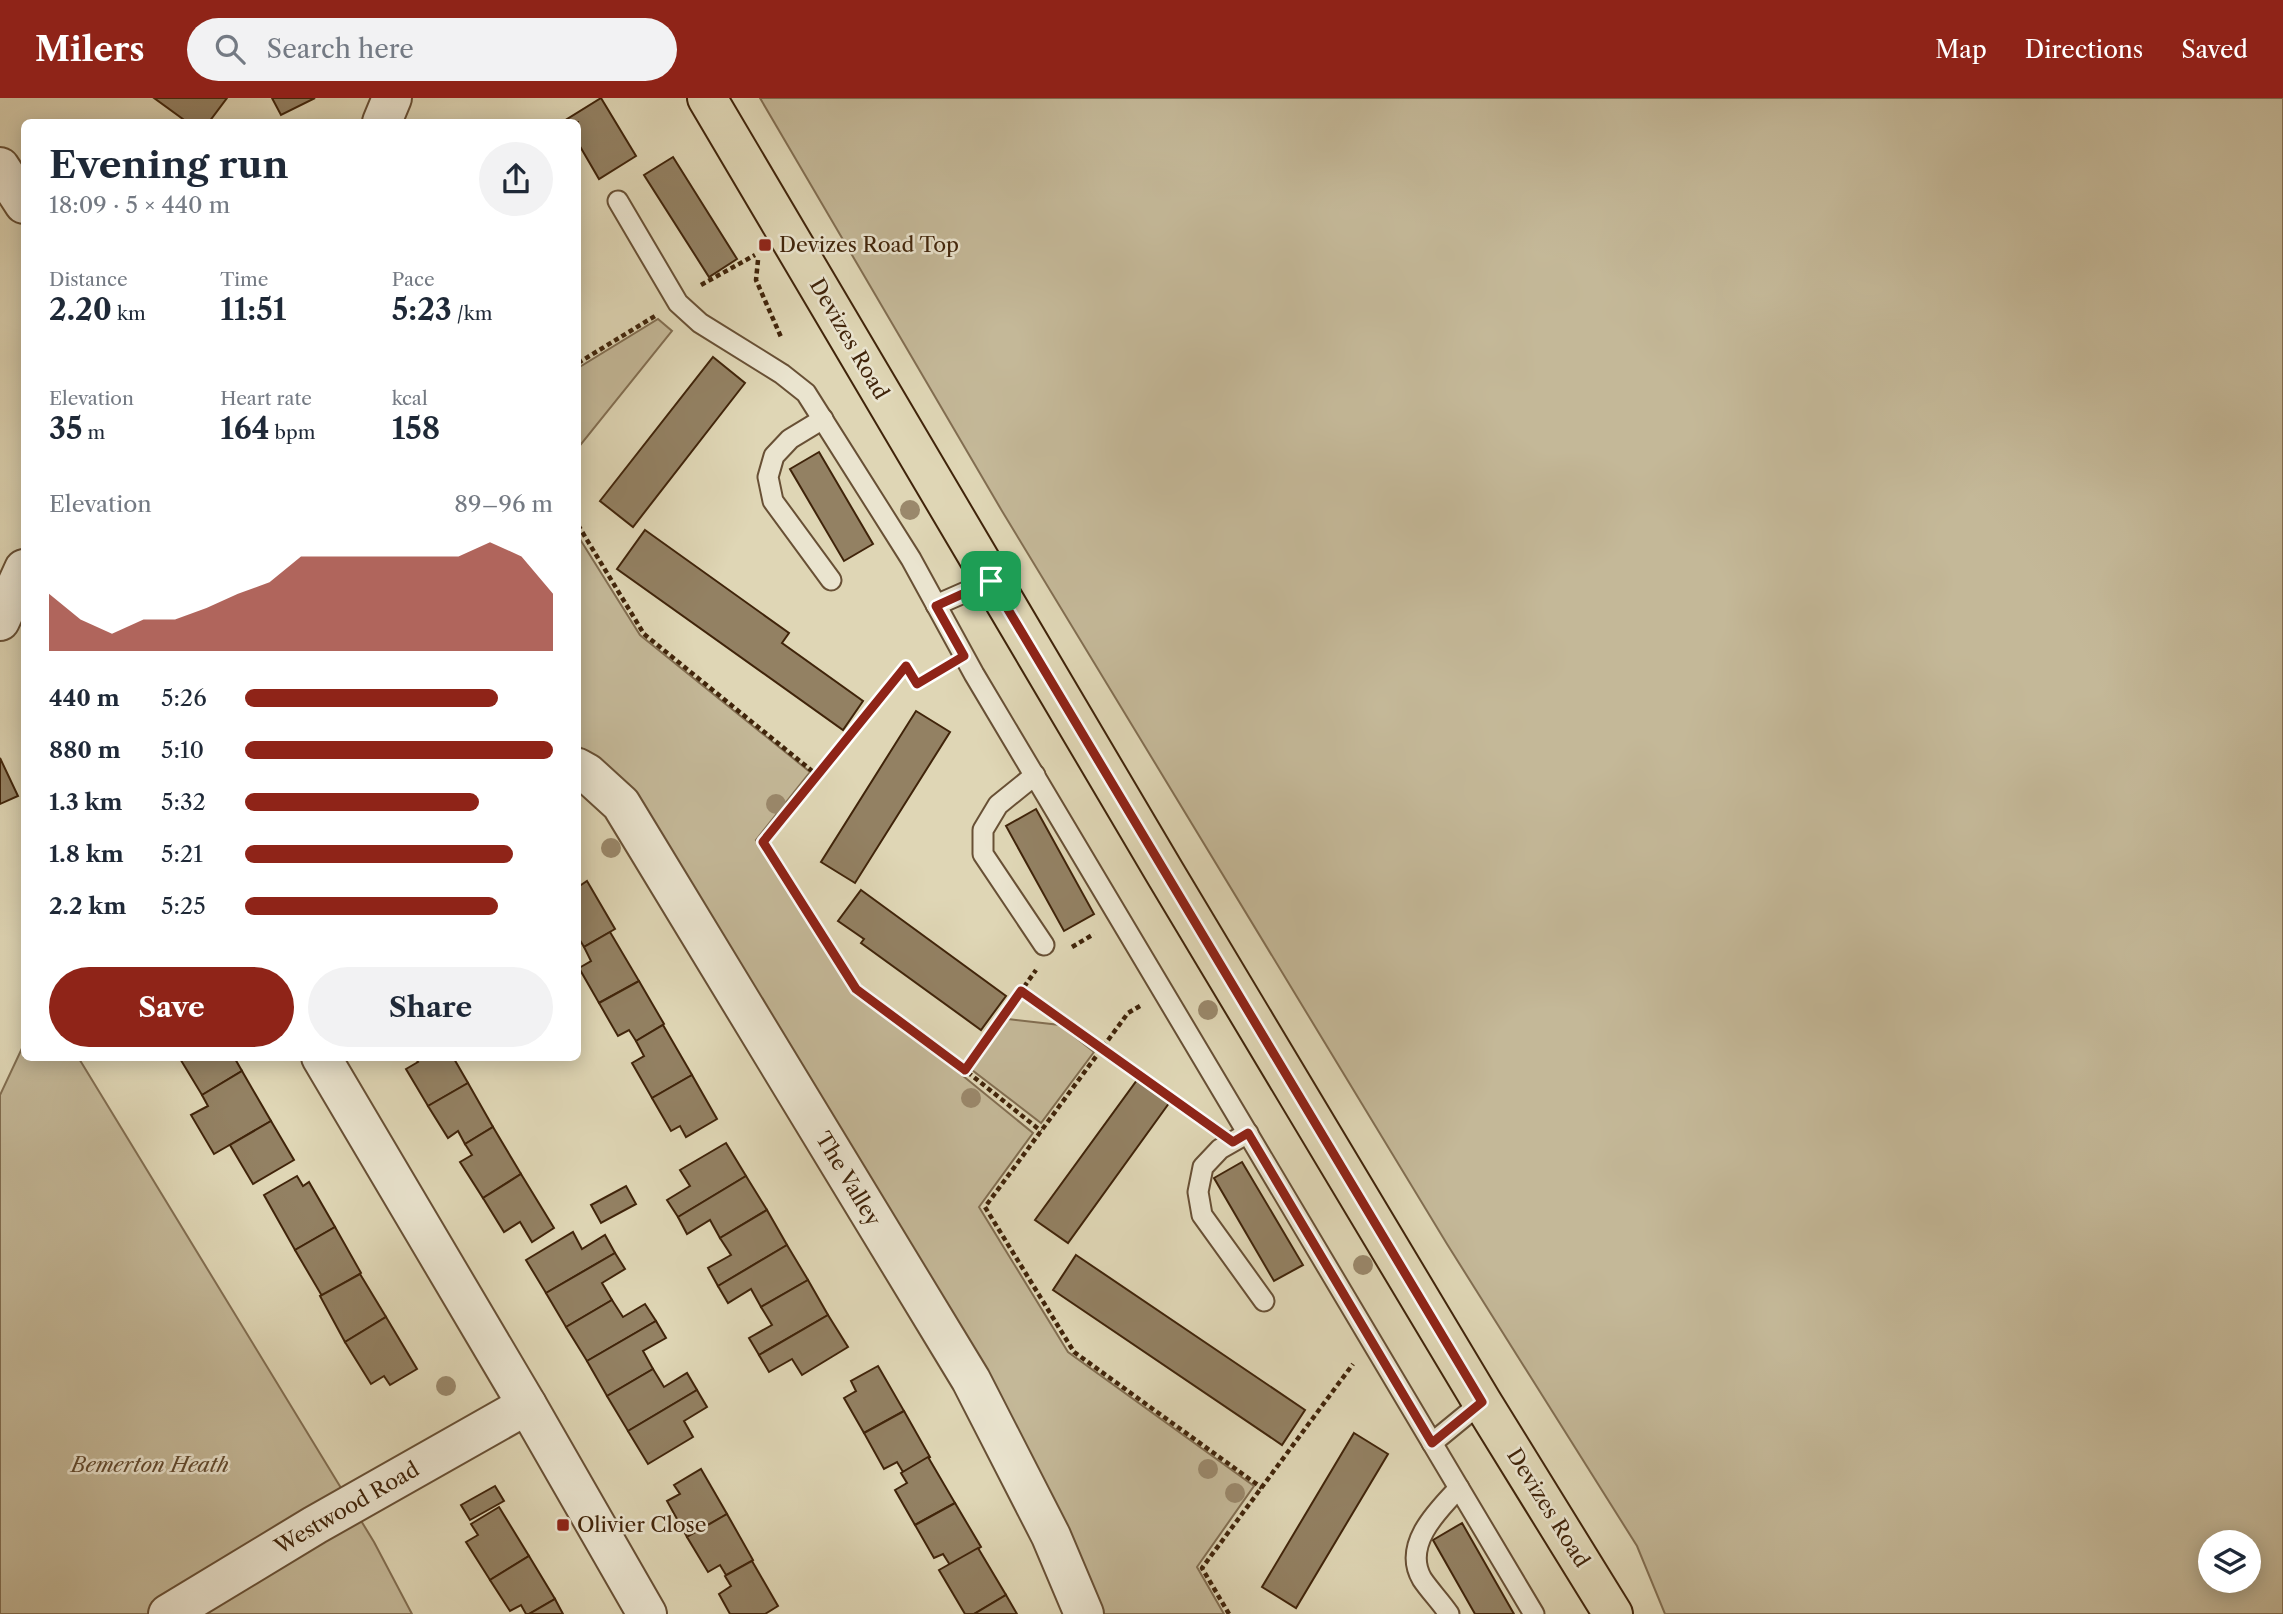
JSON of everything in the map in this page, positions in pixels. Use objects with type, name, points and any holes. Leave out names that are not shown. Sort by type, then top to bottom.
[{"type":"main road","name":"Devizes Road","points":[[707,98],[991,581],[1482,1402],[1613,1614]]},
{"type":"street","points":[[383,119],[392,98]]},
{"type":"street","points":[[0,167],[21,199]]},
{"type":"street","points":[[0,621],[21,576]]},
{"type":"street","name":"The Valley","points":[[581,770],[621,804],[971,1380],[1051,1536],[1084,1614]]},
{"type":"street","points":[[323,1061],[647,1614]]},
{"type":"street","name":"Westwood Road","points":[[168,1614],[315,1525],[527,1405]]},
{"type":"lane","points":[[618,201],[677,301],[700,323],[782,374],[806,393],[824,419],[911,559],[964,656],[1164,994],[1240,1137],[1371,1340],[1534,1614]]},
{"type":"lane","points":[[824,419],[790,439],[774,456],[768,477],[773,501],[831,580]]},
{"type":"lane","points":[[936,606],[991,581]]},
{"type":"lane","points":[[1035,775],[998,805],[983,830],[983,854],[1053,949]]},
{"type":"lane","points":[[1240,1137],[1220,1149],[1203,1167],[1198,1192],[1202,1215],[1264,1301]]},
{"type":"lane","points":[[1432,1443],[1482,1402]]},
{"type":"lane","points":[[1449,1614],[1421,1577],[1417,1557],[1420,1536],[1436,1512],[1459,1488]]},
{"type":"path","points":[[581,361],[760,253],[756,280],[806,393]]},
{"type":"path","points":[[581,530],[644,634],[817,775]]},
{"type":"path","points":[[964,656],[917,684],[906,666],[763,842],[856,989],[965,1070],[1041,1131]]},
{"type":"path","points":[[1053,949],[1119,919]]},
{"type":"path","points":[[965,1070],[1039,965]]},
{"type":"path","points":[[1021,991],[1102,1048],[1240,1137]]},
{"type":"path","points":[[1164,994],[1129,1013],[985,1207],[1074,1352],[1262,1488]]},
{"type":"path","points":[[1229,1614],[1202,1568],[1371,1340]]},
{"type":"green space","points":[[760,98],[2283,98],[2283,1614],[1665,1614],[1637,1546],[1447,1244],[1002,511]]},
{"type":"green space","points":[[658,319],[672,331],[581,444],[581,366]]},
{"type":"green space","points":[[581,541],[640,635],[810,772],[756,840],[852,992],[957,1071],[1033,1133],[979,1207],[1068,1352],[1254,1486],[1197,1567],[1224,1614],[1101,1614],[592,754],[581,748]]},
{"type":"green space","points":[[1008,1019],[1060,1025],[1094,1052],[1041,1123],[972,1070]]},
{"type":"green space","name":"Bemerton Heath","points":[[21,1050],[21,1061],[80,1061],[374,1542],[412,1614],[0,1614],[0,1095]]},
{"type":"building","points":[[154,98],[227,98],[211,119],[183,119]]},
{"type":"building","points":[[272,98],[315,98],[281,115]]},
{"type":"building","points":[[601,98],[636,156],[599,179],[581,148],[581,119],[567,119]]},
{"type":"building","points":[[673,157],[737,259],[709,277],[644,175]]},
{"type":"building","points":[[713,357],[745,383],[633,527],[600,501]]},
{"type":"building","points":[[819,452],[873,544],[844,561],[790,469]]},
{"type":"building","points":[[645,530],[789,633],[782,643],[863,701],[843,730],[617,569]]},
{"type":"building","points":[[916,711],[950,732],[855,883],[821,862]]},
{"type":"building","points":[[0,758],[18,796],[0,804]]},
{"type":"building","points":[[1036,809],[1094,914],[1064,931],[1006,826]]},
{"type":"building","points":[[587,881],[615,929],[584,947],[581,942],[581,885]]},
{"type":"building","points":[[861,890],[1006,996],[981,1030],[861,943],[864,939],[838,921]]},
{"type":"building","points":[[610,932],[639,981],[599,1003],[581,972],[581,967],[591,961],[584,947]]},
{"type":"building","points":[[639,981],[664,1024],[636,1041],[629,1030],[618,1036],[599,1003]]},
{"type":"building","points":[[663,1025],[692,1075],[652,1098],[632,1063],[644,1056],[636,1041]]},
{"type":"building","points":[[181,1061],[236,1061],[242,1071],[202,1095]]},
{"type":"building","points":[[455,1061],[468,1083],[428,1106],[406,1069],[418,1062]]},
{"type":"building","points":[[242,1071],[271,1121],[214,1154],[191,1115],[208,1106],[202,1095]]},
{"type":"building","points":[[692,1075],[717,1119],[686,1137],[680,1126],[671,1131],[652,1098]]},
{"type":"building","points":[[1140,1076],[1172,1099],[1068,1243],[1035,1220]]},
{"type":"building","points":[[468,1083],[493,1127],[465,1144],[458,1131],[448,1138],[428,1106]]},
{"type":"building","points":[[271,1121],[294,1160],[253,1184],[230,1145]]},
{"type":"building","points":[[493,1127],[521,1174],[483,1198],[460,1162],[472,1155],[465,1144]]},
{"type":"building","points":[[726,1143],[746,1176],[678,1217],[667,1200],[690,1186],[680,1170]]},
{"type":"building","points":[[1242,1162],[1303,1265],[1274,1281],[1214,1178]]},
{"type":"building","points":[[521,1174],[554,1228],[532,1242],[520,1222],[504,1232],[483,1198]]},
{"type":"building","points":[[297,1176],[303,1186],[309,1182],[335,1227],[295,1250],[264,1195]]},
{"type":"building","points":[[746,1176],[767,1210],[720,1238],[710,1220],[687,1234],[678,1217]]},
{"type":"building","points":[[626,1186],[636,1204],[601,1223],[591,1205]]},
{"type":"building","points":[[767,1210],[787,1245],[718,1286],[708,1268],[731,1255],[720,1238]]},
{"type":"building","points":[[335,1227],[361,1273],[322,1296],[295,1250]]},
{"type":"building","points":[[573,1232],[582,1249],[605,1235],[615,1253],[546,1293],[526,1260]]},
{"type":"building","points":[[787,1245],[808,1280],[761,1307],[751,1289],[728,1303],[718,1286]]},
{"type":"building","points":[[615,1253],[625,1269],[602,1283],[612,1300],[566,1327],[546,1293]]},
{"type":"building","points":[[1076,1255],[1305,1410],[1282,1445],[1053,1290]]},
{"type":"building","points":[[360,1274],[386,1317],[345,1342],[320,1296]]},
{"type":"building","points":[[808,1280],[828,1315],[759,1355],[749,1338],[772,1325],[761,1307]]},
{"type":"building","points":[[612,1300],[623,1317],[645,1304],[656,1321],[587,1361],[566,1327]]},
{"type":"building","points":[[828,1315],[848,1347],[802,1375],[792,1359],[769,1372],[759,1355]]},
{"type":"building","points":[[386,1317],[417,1369],[390,1385],[384,1376],[371,1384],[345,1342]]},
{"type":"building","points":[[656,1321],[666,1338],[643,1351],[653,1369],[607,1396],[587,1361]]},
{"type":"building","points":[[878,1366],[904,1411],[864,1433],[844,1398],[856,1391],[851,1381]]},
{"type":"building","points":[[653,1369],[664,1387],[687,1373],[697,1390],[628,1431],[607,1396]]},
{"type":"building","points":[[697,1390],[707,1407],[684,1421],[693,1437],[648,1464],[628,1431]]},
{"type":"building","points":[[904,1411],[930,1457],[903,1472],[897,1462],[884,1469],[864,1433]]},
{"type":"building","points":[[1354,1433],[1388,1454],[1296,1608],[1262,1587]]},
{"type":"building","points":[[928,1457],[955,1503],[915,1525],[895,1490],[907,1483],[901,1473]]},
{"type":"building","points":[[701,1469],[727,1514],[687,1537],[667,1501],[680,1494],[674,1485]]},
{"type":"building","points":[[495,1486],[504,1501],[470,1520],[461,1505]]},
{"type":"building","points":[[955,1503],[981,1547],[950,1565],[943,1554],[934,1558],[915,1525]]},
{"type":"building","points":[[499,1507],[529,1556],[490,1580],[466,1542],[478,1535],[471,1524]]},
{"type":"building","points":[[727,1514],[753,1560],[726,1575],[720,1565],[708,1572],[687,1537]]},
{"type":"building","points":[[1462,1523],[1514,1614],[1475,1614],[1433,1540]]},
{"type":"building","points":[[978,1548],[1006,1595],[974,1614],[965,1614],[939,1570]]},
{"type":"building","points":[[529,1556],[555,1599],[529,1614],[526,1614],[521,1605],[510,1611],[490,1580]]},
{"type":"building","points":[[752,1561],[778,1606],[765,1614],[730,1614],[719,1594],[731,1586],[725,1576]]},
{"type":"building","points":[[1006,1595],[1017,1614],[974,1614]]},
{"type":"building","points":[[555,1599],[563,1614],[529,1614]]},
{"type":"place","name":"Devizes Road Top","points":[[765,245]]},
{"type":"place","name":"Olivier Close","points":[[563,1525]]},
{"type":"route","points":[[991,581],[1482,1402],[1432,1443],[1248,1133],[1233,1142],[1021,991],[965,1070],[856,989],[763,842],[906,666],[917,684],[964,656],[936,606],[991,581]]}]
